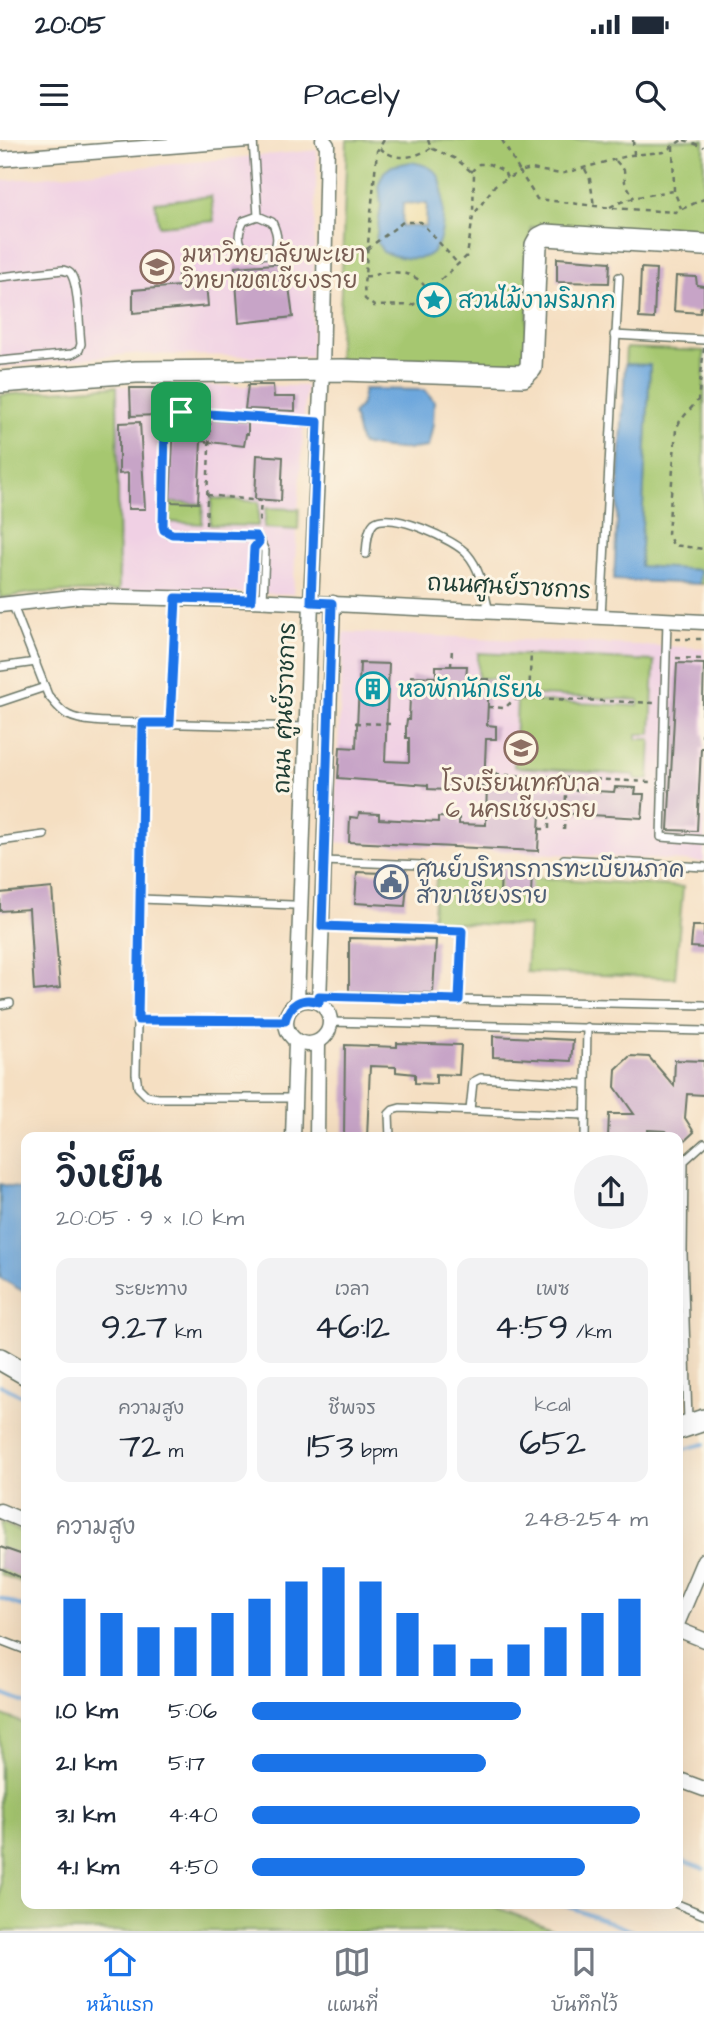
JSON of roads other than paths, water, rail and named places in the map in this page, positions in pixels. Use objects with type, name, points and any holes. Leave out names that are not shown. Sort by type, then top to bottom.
[{"type":"street","points":[[0,159],[251,140]]},
{"type":"street","points":[[311,602],[322,370],[327,145],[323,140]]},
{"type":"street","points":[[0,382],[136,372],[322,370],[523,376],[531,368],[536,245],[540,238],[546,235],[704,245]]},
{"type":"street","name":"ถนน ศูนย์ราชการ","points":[[6,604],[80,596],[311,602],[297,1002]]},
{"type":"street","name":"ถนนศูนย์ราชการ","points":[[311,602],[704,622]]},
{"type":"street","name":"ถนน ศูนย์ราชการ","points":[[319,999],[332,603]]},
{"type":"street","points":[[319,999],[328,1010],[331,1022],[327,1034],[318,1042],[303,1044],[290,1036],[285,1021],[291,1007],[297,1002],[319,999]]},
{"type":"street","points":[[293,1132],[296,1041]]},
{"type":"street","points":[[317,1132],[318,1042]]},
{"type":"street","points":[[0,1359],[21,1371]]},
{"type":"street","points":[[0,1511],[21,1520]]},
{"type":"street","points":[[683,1612],[704,1560]]},
{"type":"street","points":[[683,1630],[704,1640]]},
{"type":"street","points":[[683,1781],[704,1789]]},
{"type":"lane","points":[[251,140],[258,216]]},
{"type":"lane","points":[[258,216],[272,222],[278,238],[275,247],[268,254],[256,256],[242,247],[240,236],[244,221],[258,216]]},
{"type":"lane","points":[[0,277],[64,270],[69,272],[75,288],[81,344],[79,350],[72,354],[0,361]]},
{"type":"lane","points":[[601,617],[618,277]]},
{"type":"lane","points":[[614,335],[704,342]]},
{"type":"lane","points":[[257,600],[254,548],[258,540],[167,533],[163,526],[167,416],[172,413],[210,414],[318,422]]},
{"type":"lane","points":[[366,554],[369,531],[379,520],[433,531],[451,540],[471,558],[489,611]]},
{"type":"lane","points":[[6,604],[36,662],[45,687],[56,706],[68,715],[81,719],[143,723],[306,727]]},
{"type":"lane","points":[[667,620],[661,837],[704,841]]},
{"type":"lane","points":[[0,667],[36,662]]},
{"type":"lane","points":[[0,702],[45,687]]},
{"type":"lane","points":[[143,723],[136,1074],[138,1087],[147,1096],[158,1098],[294,1098]]},
{"type":"lane","points":[[0,841],[44,835]]},
{"type":"lane","points":[[564,859],[704,867]]},
{"type":"lane","points":[[324,862],[421,866]]},
{"type":"lane","points":[[141,899],[292,905]]},
{"type":"lane","points":[[322,926],[462,931],[459,1000]]},
{"type":"lane","points":[[319,999],[704,1005]]},
{"type":"lane","points":[[0,1005],[10,1003]]},
{"type":"lane","points":[[138,1020],[285,1021]]},
{"type":"lane","points":[[331,1022],[704,1031]]},
{"type":"lane","points":[[585,1132],[587,1027]]},
{"type":"lane","points":[[470,1110],[473,1082],[481,1078],[584,1084]]},
{"type":"lane","points":[[390,1132],[389,1114],[400,1108],[584,1115]]},
{"type":"lane","points":[[683,1184],[684,1161],[704,1143]]},
{"type":"lane","points":[[683,1305],[690,1425]]},
{"type":"lane","points":[[0,1640],[21,1648]]},
{"type":"lane","points":[[683,1906],[704,1914]]},
{"type":"water","points":[[411,162],[423,165],[433,170],[440,180],[443,225],[440,238],[430,254],[422,258],[398,257],[383,252],[376,240],[381,205],[379,183],[384,172],[392,166]],"holes":[[[403,203],[427,204],[426,227],[402,226]]]},
{"type":"water","points":[[625,364],[650,365],[640,566],[700,570],[699,584],[614,580]]},
{"type":"water","points":[[364,389],[425,390],[434,401],[428,447],[394,449],[361,444],[353,414],[361,405]]},
{"type":"water","points":[[0,1184],[21,1189],[21,1290],[0,1278]]},
{"type":"waterway","points":[[0,1385],[21,1396]]},
{"type":"waterway","points":[[683,1449],[704,1444]]},
{"type":"waterway","points":[[0,1598],[21,1606]]},
{"type":"waterway","points":[[0,1693],[21,1701]]},
{"type":"waterway","points":[[683,1861],[704,1869]]},
{"type":"waterway","points":[[574,1909],[633,1931]]},
{"type":"place","name":"มหาวิทยาลัยพะเยา วิทยาเขตเชียงราย","points":[[157,267]]},
{"type":"place","name":"สวนไม้งามริมกก","points":[[434,300]]},
{"type":"place","name":"หอพักนักเรียน","points":[[373,689]]},
{"type":"place","name":"โรงเรียนเทศบาล 6 นครเชียงราย","points":[[521,748]]},
{"type":"place","name":"ศูนย์บริหารการทะเบียนภาค สาขาเชียงราย","points":[[391,882]]}]
